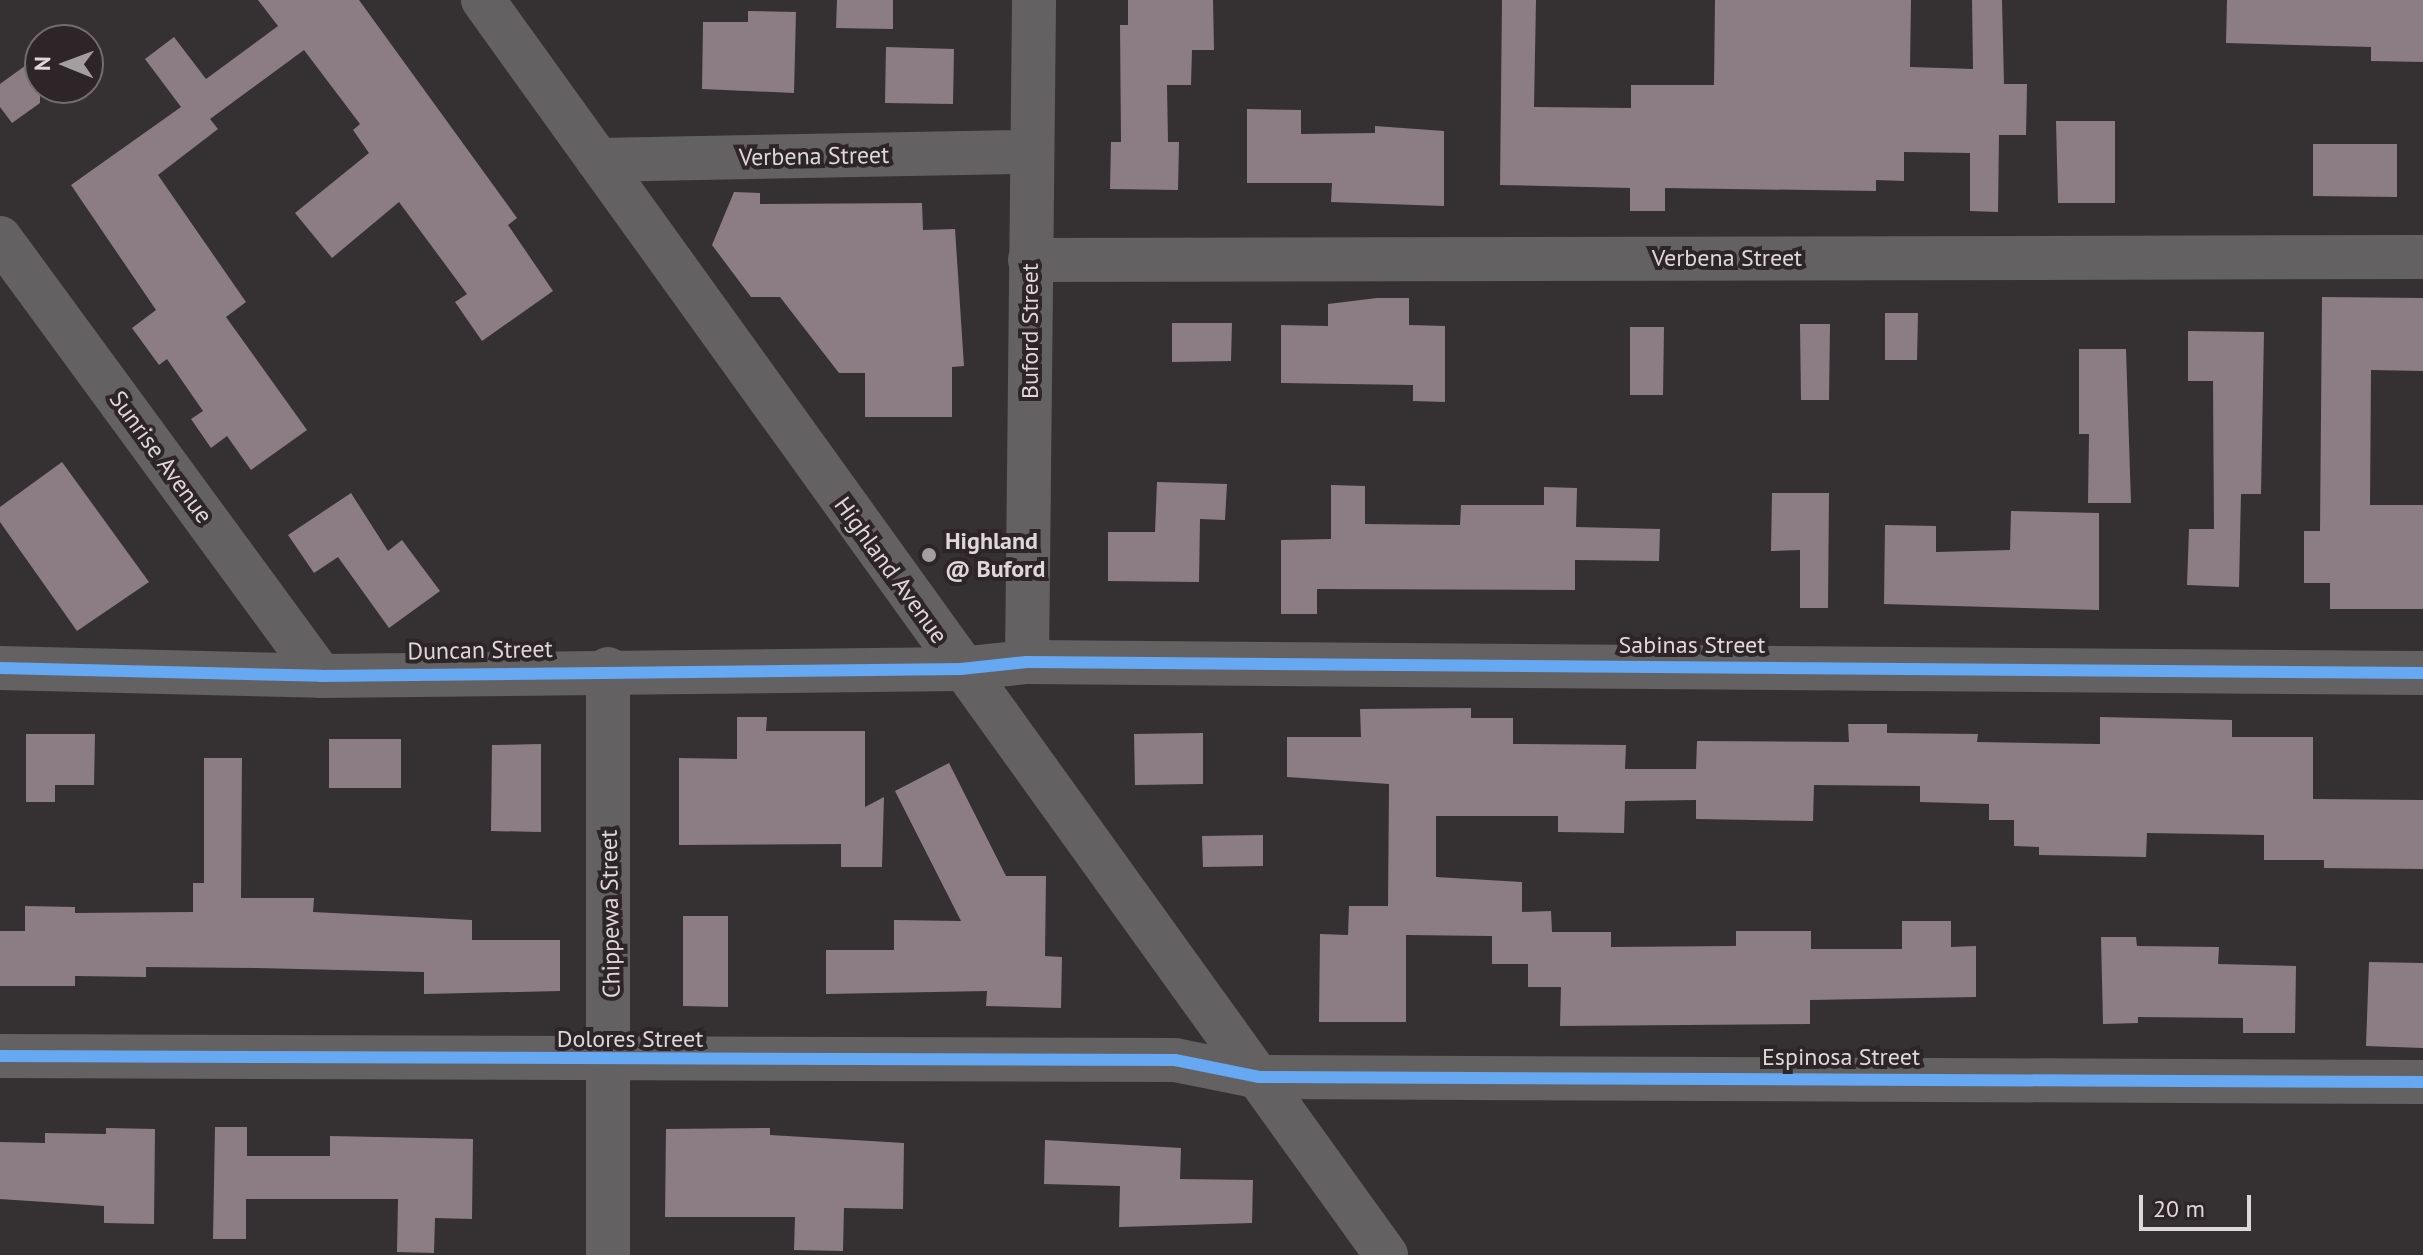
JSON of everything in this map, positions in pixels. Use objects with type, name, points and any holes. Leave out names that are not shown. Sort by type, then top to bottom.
[{"type":"street","name":"Highland Avenue","points":[[483,0],[961,669],[1386,1255]]},
{"type":"street","name":"Buford Street","points":[[1027,662],[1034,0]]},
{"type":"street","name":"Verbena Street","points":[[598,160],[1030,152]]},
{"type":"street","name":"Sunrise Avenue","points":[[0,238],[321,676]]},
{"type":"street","name":"Verbena Street","points":[[1030,260],[2423,257]]},
{"type":"street","name":"Sabinas Street","points":[[961,669],[1027,662],[2423,673]]},
{"type":"street","name":"Duncan Street","points":[[0,668],[321,676],[608,669],[961,669]]},
{"type":"street","name":"Chippewa Street","points":[[608,669],[612,1062],[608,1255]]},
{"type":"street","name":"Dolores Street","points":[[0,1056],[612,1062],[1175,1060],[1259,1077]]},
{"type":"street","name":"Espinosa Street","points":[[1259,1077],[2423,1082]]},
{"type":"building","points":[[258,0],[359,0],[517,218],[508,225],[553,291],[482,341],[455,302],[467,294],[399,202],[332,258],[295,213],[369,153],[353,130],[360,124],[304,50],[210,119],[218,129],[158,175],[246,302],[226,317],[307,430],[251,470],[227,436],[211,448],[191,419],[203,411],[167,359],[159,365],[132,328],[156,310],[71,185],[181,107],[145,59],[174,37],[206,79],[278,26]]},
{"type":"building","points":[[837,0],[893,0],[893,29],[836,28]]},
{"type":"building","points":[[1128,0],[1213,0],[1214,50],[1192,50],[1191,85],[1167,85],[1168,142],[1179,142],[1178,190],[1110,189],[1111,142],[1121,142],[1120,25],[1128,25]]},
{"type":"building","points":[[1502,0],[1536,0],[1534,107],[1631,108],[1631,85],[1714,85],[1715,0],[1911,0],[1910,67],[1973,69],[1972,0],[2002,0],[2004,84],[2027,84],[2026,135],[1999,135],[1998,212],[1970,211],[1970,153],[1904,152],[1904,181],[1876,180],[1876,191],[1665,188],[1665,211],[1630,211],[1630,188],[1500,185]]},
{"type":"building","points":[[2227,0],[2423,0],[2423,62],[2371,61],[2371,47],[2226,43]]},
{"type":"building","points":[[748,11],[796,12],[794,93],[702,89],[703,22],[748,22]]},
{"type":"building","points":[[886,47],[954,49],[953,104],[885,103]]},
{"type":"building","points":[[24,67],[24,104],[39,104],[12,123],[0,107],[0,84]]},
{"type":"building","points":[[1247,109],[1301,110],[1301,134],[1375,133],[1375,126],[1444,131],[1444,206],[1331,202],[1332,183],[1247,183]]},
{"type":"building","points":[[2056,121],[2115,121],[2115,203],[2058,203]]},
{"type":"building","points":[[2313,144],[2397,144],[2397,197],[2313,196]]},
{"type":"building","points":[[734,192],[760,193],[760,204],[922,203],[923,230],[955,229],[964,366],[952,367],[952,417],[865,417],[865,373],[839,373],[780,297],[751,297],[712,245]]},
{"type":"building","points":[[2322,297],[2423,298],[2423,371],[2371,370],[2370,505],[2423,505],[2423,609],[2330,609],[2330,583],[2304,583],[2304,531],[2320,531]]},
{"type":"building","points":[[1409,298],[1409,325],[1445,326],[1445,402],[1413,401],[1413,385],[1281,383],[1281,325],[1328,326],[1328,304]]},
{"type":"building","points":[[1885,313],[1918,313],[1917,360],[1885,360]]},
{"type":"building","points":[[1172,323],[1232,323],[1231,361],[1172,362]]},
{"type":"building","points":[[1800,324],[1830,324],[1829,400],[1801,400]]},
{"type":"building","points":[[1630,327],[1664,327],[1663,395],[1630,395]]},
{"type":"building","points":[[2188,331],[2264,332],[2261,494],[2241,494],[2239,587],[2187,585],[2189,529],[2214,529],[2213,381],[2188,381]]},
{"type":"building","points":[[2079,349],[2126,349],[2131,503],[2088,503],[2089,434],[2079,434]]},
{"type":"building","points":[[62,462],[149,582],[77,631],[0,522],[0,507]]},
{"type":"building","points":[[1157,482],[1227,484],[1225,520],[1200,519],[1199,582],[1108,581],[1108,532],[1155,532]]},
{"type":"building","points":[[1331,485],[1365,486],[1365,524],[1460,525],[1461,505],[1544,505],[1544,487],[1577,488],[1576,527],[1660,529],[1659,561],[1575,560],[1575,590],[1317,589],[1317,614],[1281,614],[1281,540],[1331,539]]},
{"type":"building","points":[[351,493],[388,551],[402,540],[440,591],[389,628],[338,557],[314,573],[288,535]]},
{"type":"building","points":[[1772,493],[1829,493],[1828,608],[1800,608],[1800,550],[1771,551]]},
{"type":"building","points":[[2011,511],[2099,513],[2099,610],[1884,604],[1885,525],[1936,526],[1936,552],[2010,550]]},
{"type":"building","points":[[1471,708],[1471,718],[1513,718],[1513,744],[1626,745],[1625,769],[1696,769],[1697,741],[1849,742],[1848,724],[1887,724],[1887,733],[1978,734],[1977,742],[2100,744],[2100,717],[2232,720],[2232,737],[2313,737],[2313,799],[2423,800],[2423,869],[2324,868],[2324,860],[2264,860],[2264,835],[2147,833],[2146,857],[2039,855],[2039,847],[2014,846],[2014,820],[1989,820],[1989,804],[1920,802],[1920,786],[1814,785],[1813,821],[1696,819],[1696,800],[1625,801],[1624,833],[1558,832],[1558,816],[1436,816],[1436,877],[1522,882],[1522,912],[1551,911],[1552,932],[1611,932],[1611,947],[1736,946],[1736,931],[1811,931],[1811,949],[1902,949],[1902,921],[1951,921],[1951,947],[1976,946],[1976,997],[1810,1000],[1810,1024],[1560,1026],[1561,987],[1528,987],[1528,964],[1492,964],[1492,936],[1406,935],[1406,1022],[1319,1022],[1320,934],[1348,935],[1349,906],[1388,906],[1389,784],[1287,777],[1287,737],[1361,737],[1360,709]]},
{"type":"building","points":[[737,717],[767,717],[766,731],[865,731],[865,807],[884,797],[882,867],[841,867],[841,844],[679,845],[679,758],[737,759]]},
{"type":"building","points":[[1203,733],[1203,784],[1135,785],[1134,734]]},
{"type":"building","points":[[26,734],[95,734],[94,785],[55,785],[55,802],[26,802]]},
{"type":"building","points":[[329,739],[401,739],[401,788],[329,788]]},
{"type":"building","points":[[541,744],[541,832],[491,831],[492,745]]},
{"type":"building","points":[[204,758],[242,758],[241,898],[314,898],[313,912],[472,920],[472,940],[560,940],[560,991],[424,994],[424,972],[146,967],[146,977],[75,976],[75,986],[0,986],[0,931],[25,931],[25,906],[75,907],[75,913],[193,912],[193,883],[204,883]]},
{"type":"building","points":[[949,763],[1006,876],[1046,876],[1045,956],[1062,957],[1061,1008],[986,1006],[987,991],[826,994],[826,950],[894,950],[894,920],[961,921],[895,791]]},
{"type":"building","points":[[1263,835],[1263,866],[1203,867],[1202,836]]},
{"type":"building","points":[[683,916],[728,916],[728,1007],[683,1006]]},
{"type":"building","points":[[2101,937],[2136,937],[2137,946],[2219,947],[2218,964],[2296,966],[2295,1033],[2243,1033],[2243,1018],[2138,1017],[2138,1023],[2103,1024]]},
{"type":"building","points":[[2369,962],[2423,963],[2423,1048],[2366,1046]]},
{"type":"building","points":[[215,1127],[247,1127],[247,1156],[330,1156],[330,1136],[473,1139],[472,1219],[435,1218],[434,1253],[397,1252],[398,1199],[246,1199],[246,1239],[213,1239]]},
{"type":"building","points":[[106,1128],[155,1129],[154,1224],[104,1223],[104,1206],[0,1199],[0,1142],[45,1143],[45,1133],[106,1134]]},
{"type":"building","points":[[770,1128],[770,1135],[904,1143],[903,1209],[844,1208],[843,1251],[794,1250],[795,1217],[665,1217],[666,1129]]},
{"type":"building","points":[[1045,1140],[1181,1148],[1180,1179],[1253,1180],[1252,1223],[1119,1227],[1120,1186],[1044,1184]]},
{"type":"cycle path","points":[[0,668],[321,676],[961,669],[1027,662],[2423,673]]},
{"type":"cycle path","points":[[0,1056],[1175,1060],[1259,1077],[2423,1082]]},
{"type":"place","name":"Highland @ Buford","points":[[929,555]]}]
